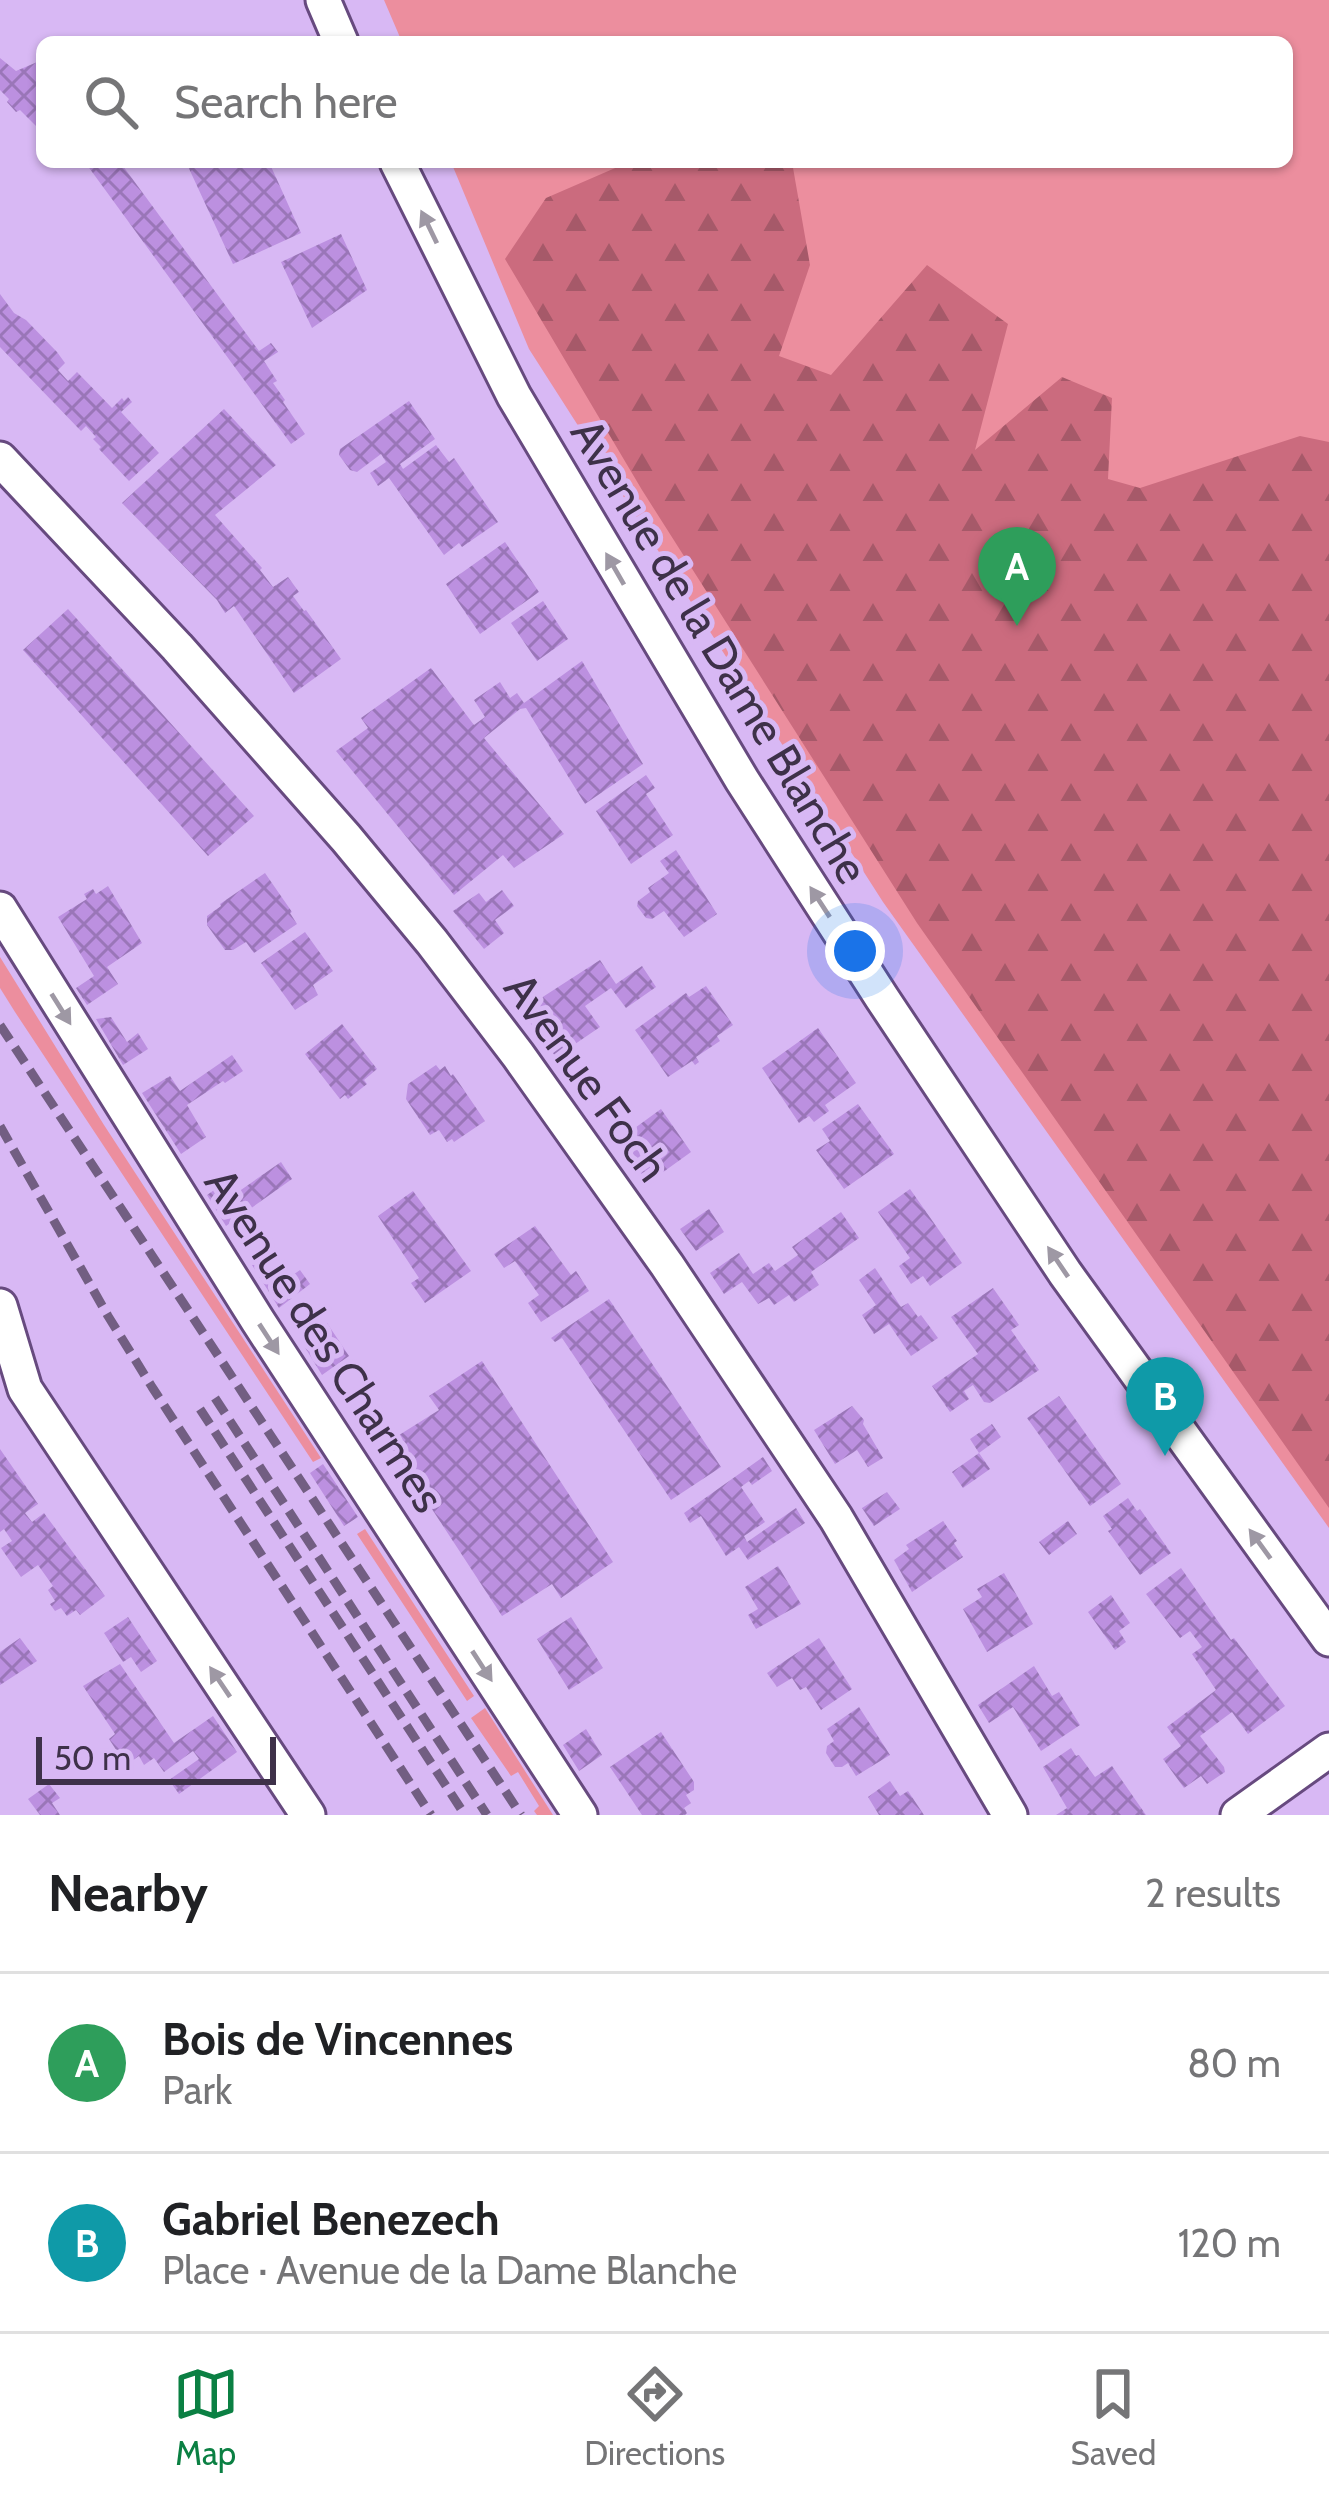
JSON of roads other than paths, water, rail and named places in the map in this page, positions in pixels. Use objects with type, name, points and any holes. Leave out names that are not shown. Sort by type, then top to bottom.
[{"type":"street","points":[[323,0],[338,36]]},
{"type":"street","name":"Avenue de la Dame Blanche","points":[[401,168],[514,396],[742,780],[1065,1273],[1329,1639]]},
{"type":"street","name":"Avenue Foch","points":[[0,459],[177,647],[346,838],[518,1055],[667,1265],[836,1518],[1010,1815]]},
{"type":"street","name":"Avenue des Charmes","points":[[0,909],[258,1322],[580,1815]]},
{"type":"street","points":[[0,1306],[26,1389],[308,1815]]},
{"type":"street","points":[[1238,1815],[1329,1750]]},
{"type":"railway","points":[[0,1025],[521,1815]]},
{"type":"railway","points":[[0,1126],[152,1387],[431,1815]]},
{"type":"railway","points":[[215,1398],[487,1815]]},
{"type":"railway","points":[[200,1409],[465,1815]]},
{"type":"place","name":"Bois de Vincennes","points":[[1017,626]]},
{"type":"place","name":"Gabriel Benezech","points":[[1165,1456]]}]
